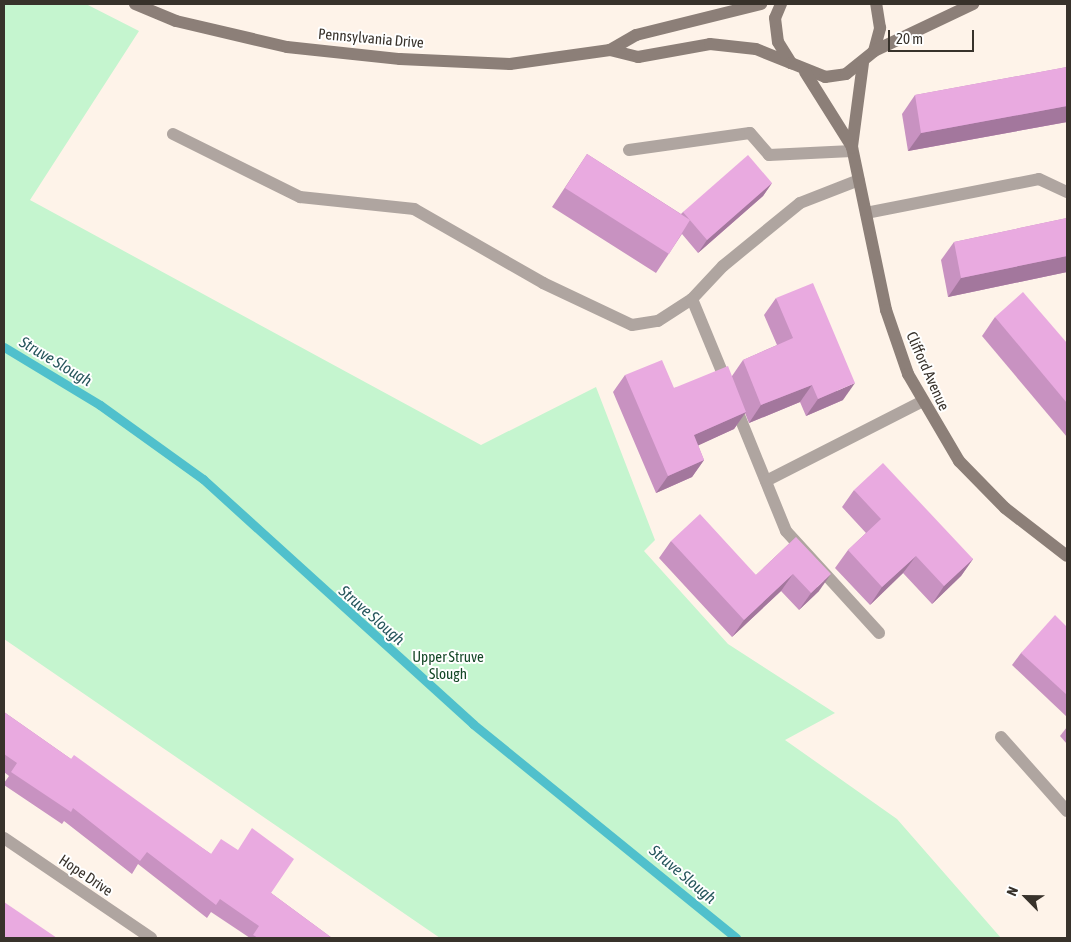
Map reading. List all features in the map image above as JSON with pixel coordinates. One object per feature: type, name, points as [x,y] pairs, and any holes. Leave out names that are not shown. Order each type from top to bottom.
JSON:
[{"type":"street","name":"Pennsylvania Drive","points":[[136,4],[176,21],[287,46],[400,59],[510,64],[610,50],[638,56],[710,44],[756,50],[791,63]]},
{"type":"street","name":"Pennsylvania Drive","points":[[610,50],[636,35],[761,4]]},
{"type":"street","points":[[781,4],[775,18],[778,42],[791,63],[805,72],[825,77],[846,74],[864,63],[874,50],[880,28],[876,4]]},
{"type":"street","points":[[874,50],[973,4]]},
{"type":"street","name":"Clifford Avenue","points":[[852,149],[864,63]]},
{"type":"street","name":"Clifford Avenue","points":[[805,72],[852,149],[891,327],[921,402],[959,461],[982,486],[1067,556]]},
{"type":"street","points":[[629,150],[750,133],[769,155],[852,149]]},
{"type":"street","points":[[173,134],[300,197],[414,208],[615,320],[632,325],[658,321],[692,298],[722,266],[800,203],[859,180]]},
{"type":"street","points":[[866,213],[1039,179],[1067,192]]},
{"type":"street","points":[[692,298],[786,531],[878,633]]},
{"type":"street","points":[[766,481],[921,402]]},
{"type":"street","points":[[1001,737],[1067,811]]},
{"type":"street","name":"Hope Drive","points":[[4,838],[148,937]]},
{"type":"green space","name":"Upper Struve Slough","points":[[4,4],[86,4],[139,31],[30,200],[481,445],[596,387],[655,540],[644,551],[728,644],[835,713],[785,740],[897,819],[1001,938],[440,938],[4,639]]},
{"type":"building","points":[[1067,67],[1067,106],[921,133],[915,95]]},
{"type":"building","points":[[587,154],[690,220],[669,254],[565,188]]},
{"type":"building","points":[[748,155],[772,183],[707,240],[683,212]]},
{"type":"building","points":[[1067,218],[1067,256],[961,278],[954,242]]},
{"type":"building","points":[[813,283],[855,383],[818,399],[812,385],[761,405],[743,360],[793,338],[776,298]]},
{"type":"building","points":[[1023,292],[1067,343],[1067,403],[995,317]]},
{"type":"building","points":[[662,360],[674,388],[728,366],[746,412],[694,435],[704,460],[668,476],[625,375]]},
{"type":"building","points":[[883,463],[973,559],[944,586],[916,556],[882,587],[848,550],[881,519],[854,490]]},
{"type":"building","points":[[700,514],[756,575],[796,537],[831,574],[811,593],[793,574],[744,620],[671,541]]},
{"type":"building","points":[[1055,615],[1067,627],[1067,695],[1021,653]]},
{"type":"building","points":[[4,712],[71,759],[74,755],[211,854],[221,839],[238,850],[252,828],[294,859],[271,893],[332,938],[258,938],[253,935],[259,926],[220,899],[216,905],[147,852],[140,861],[73,808],[71,812],[11,772],[17,763],[4,754]]},
{"type":"building","points":[[4,902],[57,938],[4,938]]},
{"type":"waterway","name":"Struve Slough","points":[[4,347],[100,405],[203,479],[473,724],[736,938]]}]
